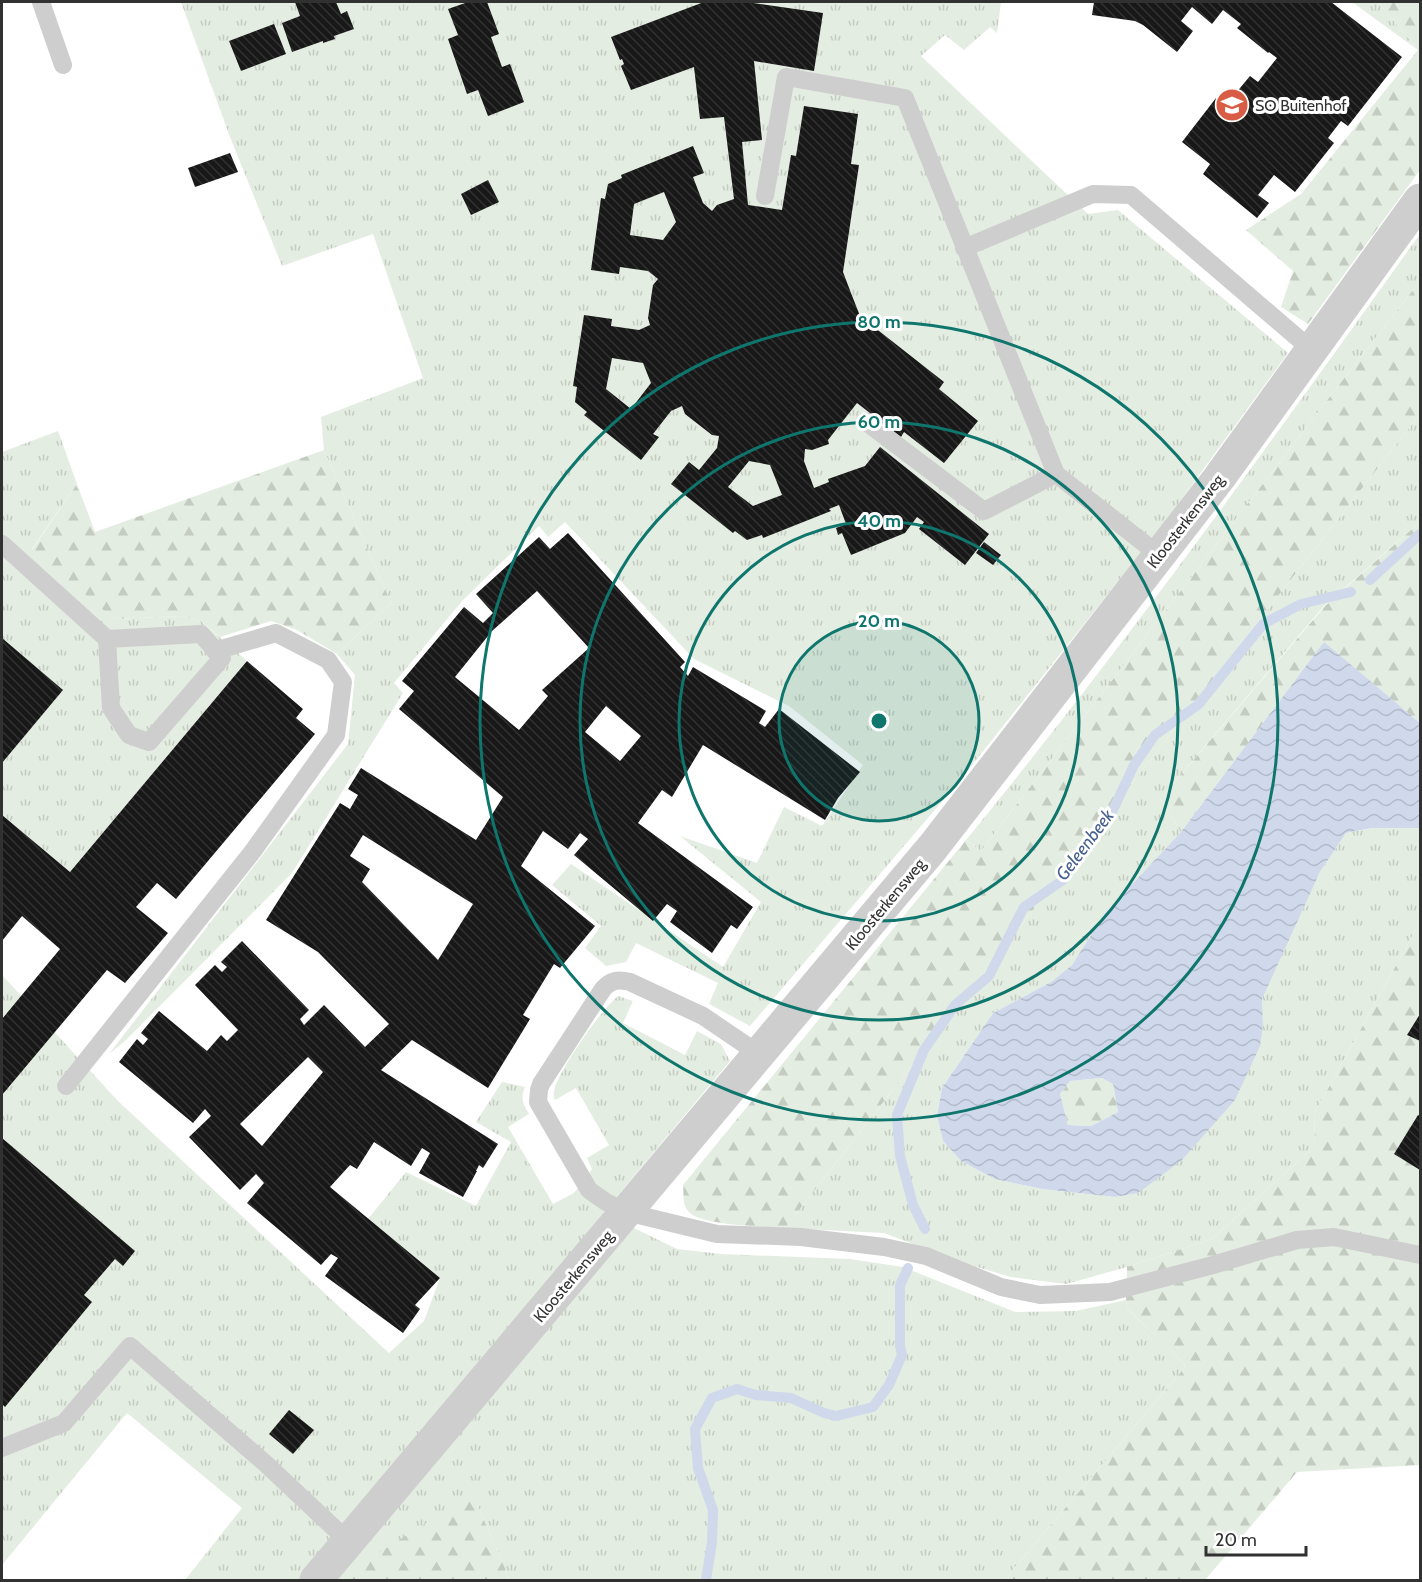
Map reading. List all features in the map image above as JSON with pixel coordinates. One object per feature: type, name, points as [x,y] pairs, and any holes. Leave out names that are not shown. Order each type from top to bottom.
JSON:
[{"type":"street","name":"Kloosterkensweg","points":[[316,1581],[933,847],[1159,555],[1312,351],[1420,200]]},
{"type":"lane","points":[[41,2],[63,65]]},
{"type":"lane","points":[[765,196],[786,77],[905,98],[1056,474],[1159,555]]},
{"type":"lane","points":[[964,248],[1093,194],[1131,195],[1312,351]]},
{"type":"lane","points":[[865,421],[984,511],[1056,474]]},
{"type":"lane","points":[[2,544],[107,639],[111,708],[129,735],[149,742],[222,658],[201,634],[107,639]]},
{"type":"lane","points":[[66,1086],[253,851],[336,735],[343,682],[328,660],[276,633],[215,651]]},
{"type":"lane","points":[[759,1054],[704,1017],[630,982],[613,981],[603,989],[541,1084],[538,1102],[589,1190],[626,1212],[717,1234],[801,1237],[884,1247],[926,1256],[1001,1287],[1040,1295],[1110,1292],[1297,1240],[1334,1237],[1420,1255]]},
{"type":"lane","points":[[2,1448],[64,1423],[130,1346],[266,1464],[348,1541]]},
{"type":"green space","points":[[181,2],[1001,2],[997,33],[990,27],[964,50],[945,35],[921,56],[1088,214],[1118,210],[1288,353],[1162,526],[957,784],[750,1026],[709,1004],[718,983],[636,943],[626,962],[606,966],[585,948],[601,926],[552,885],[571,864],[723,967],[761,902],[680,836],[757,863],[784,807],[822,826],[863,765],[789,706],[694,659],[565,522],[548,537],[539,526],[463,600],[394,683],[403,693],[292,873],[125,1041],[109,1054],[348,744],[355,675],[337,654],[391,603],[324,450],[321,417],[423,378],[373,234],[282,266],[230,137]]},
{"type":"green space","points":[[1352,2],[1378,2],[1418,50]]},
{"type":"green space","points":[[1378,2],[1420,2],[1420,170],[1308,324],[1281,307],[1293,271],[1246,230],[1301,194],[1418,50]]},
{"type":"green space","points":[[1420,234],[1420,281],[981,851],[966,840],[1141,617]]},
{"type":"green space","points":[[1420,281],[1420,414],[785,1228],[719,1223],[689,1212],[684,1203],[683,1185],[966,840],[981,851]]},
{"type":"green space","points":[[1420,414],[1420,522],[1324,606],[1160,799],[1181,832],[1105,913],[1072,965],[1051,982],[993,1013],[942,1088],[937,1116],[943,1141],[961,1161],[995,1179],[1042,1189],[1115,1197],[1138,1193],[1263,1025],[1261,999],[1320,872],[1346,833],[1372,828],[1420,828],[1420,922],[1314,1114],[1315,1141],[1306,1154],[1212,1239],[1066,1284],[1011,1277],[960,1262],[884,1233],[785,1228]]},
{"type":"green space","points":[[58,431],[77,484],[32,549],[114,619],[182,616],[201,621],[247,661],[70,872],[2,815],[2,763],[63,690],[2,638],[2,452]]},
{"type":"green space","points":[[324,450],[391,603],[337,654],[297,630],[271,621],[220,637],[201,621],[182,616],[114,619],[32,550],[77,484],[95,532]]},
{"type":"green space","points":[[1420,522],[1420,723],[1324,643],[1181,832],[1160,799],[1325,606]]},
{"type":"green space","points":[[1420,922],[1420,1014],[1407,1035],[1420,1041],[1420,1116],[1418,1115],[1394,1154],[1420,1170],[1420,1465],[1297,1472],[1205,1580],[1004,1580],[1186,1366],[1128,1309],[1127,1267],[1212,1239],[1306,1154],[1315,1141],[1314,1114]]},
{"type":"green space","points":[[2,975],[118,1101],[389,1353],[424,1321],[440,1278],[368,1219],[406,1172],[476,1206],[511,1142],[476,1122],[502,1082],[525,1087],[523,1101],[529,1114],[508,1127],[553,1204],[574,1193],[592,1169],[587,1158],[609,1145],[576,1088],[555,1100],[554,1092],[557,1081],[582,1040],[618,996],[633,1001],[623,1023],[685,1055],[697,1031],[721,1044],[730,1061],[603,1213],[677,1249],[721,1254],[850,1259],[903,1267],[1015,1312],[1076,1311],[1126,1300],[1128,1309],[1186,1366],[1004,1580],[510,1580],[477,1504],[342,1580],[185,1580],[242,1508],[127,1413],[2,1565]]},
{"type":"green space","points":[[1103,1078],[1113,1084],[1118,1112],[1091,1126],[1068,1125],[1060,1094],[1070,1081]]},
{"type":"green space","points":[[468,1497],[477,1504],[510,1580],[342,1580],[351,1570]]},
{"type":"water","points":[[1324,642],[1420,723],[1420,828],[1372,828],[1346,833],[1320,872],[1262,999],[1263,1025],[1260,1046],[1235,1100],[1182,1160],[1138,1193],[1115,1197],[1042,1189],[995,1179],[961,1161],[943,1141],[937,1116],[942,1088],[993,1013],[1051,982],[1072,965],[1105,913],[1181,832]],"holes":[[[1102,1078],[1113,1084],[1118,1112],[1091,1126],[1068,1125],[1060,1094],[1070,1081]]]},
{"type":"building","points":[[295,2],[336,2],[341,14],[347,11],[354,29],[334,36],[335,39],[292,52],[282,23],[300,16]]},
{"type":"building","points":[[468,2],[487,2],[499,34],[491,37],[502,67],[510,64],[524,102],[488,116],[478,90],[467,94],[448,39],[458,35],[448,9]]},
{"type":"building","points":[[704,2],[746,2],[823,13],[814,71],[754,61],[762,140],[742,142],[748,205],[782,210],[791,155],[796,156],[804,106],[858,114],[851,164],[859,165],[843,272],[851,293],[860,316],[944,382],[939,389],[978,421],[944,463],[904,432],[901,437],[857,403],[828,440],[829,444],[812,450],[805,449],[804,461],[814,488],[829,482],[828,479],[865,466],[880,447],[989,534],[965,565],[919,529],[924,522],[917,517],[905,533],[851,555],[842,533],[838,535],[836,528],[846,524],[839,505],[829,509],[831,511],[763,538],[762,535],[747,540],[735,531],[733,533],[671,484],[689,462],[699,470],[717,448],[719,436],[712,435],[685,414],[682,406],[671,411],[653,434],[659,437],[641,460],[584,415],[587,412],[575,402],[577,387],[573,386],[584,315],[612,319],[611,326],[639,330],[650,325],[648,318],[653,285],[658,279],[648,271],[620,267],[619,274],[591,270],[601,198],[605,199],[608,184],[622,178],[621,175],[693,146],[704,173],[693,177],[703,203],[712,211],[717,205],[734,199],[724,117],[700,119],[694,67],[631,90],[621,66],[624,64],[622,59],[620,60],[611,37]],"holes":[[[664,192],[676,222],[663,240],[630,235],[634,204]],[[612,358],[643,363],[651,383],[631,409],[606,389]],[[749,461],[770,465],[782,495],[753,506],[728,487]]]},
{"type":"building","points":[[1094,2],[1331,2],[1402,57],[1348,126],[1341,121],[1328,138],[1334,143],[1295,192],[1274,175],[1258,195],[1269,203],[1257,218],[1203,174],[1210,164],[1182,142],[1216,98],[1225,106],[1250,76],[1258,82],[1277,58],[1237,28],[1241,24],[1223,10],[1212,24],[1192,7],[1181,21],[1193,31],[1177,52],[1135,21],[1092,15]]},
{"type":"building","points":[[274,24],[286,54],[241,71],[229,41]]},
{"type":"building","points":[[230,153],[238,172],[195,187],[188,168]]},
{"type":"building","points":[[488,180],[499,202],[471,215],[461,194]]},
{"type":"building","points":[[568,533],[685,662],[680,667],[688,676],[693,667],[766,711],[759,723],[765,727],[779,709],[860,772],[838,798],[825,820],[703,745],[672,797],[662,790],[638,823],[753,907],[737,929],[731,925],[712,953],[670,922],[677,911],[667,904],[653,921],[574,855],[588,839],[580,833],[568,849],[543,831],[521,866],[595,926],[560,968],[554,964],[523,1015],[530,1019],[488,1088],[412,1040],[381,1070],[498,1144],[483,1168],[479,1165],[463,1197],[419,1173],[430,1153],[422,1148],[411,1166],[374,1142],[357,1169],[350,1165],[330,1187],[440,1278],[415,1305],[420,1309],[403,1333],[325,1276],[338,1258],[331,1254],[321,1265],[247,1203],[264,1183],[256,1174],[240,1190],[189,1137],[211,1116],[205,1109],[193,1123],[119,1062],[137,1039],[143,1045],[148,1039],[141,1033],[159,1011],[207,1051],[221,1035],[227,1041],[238,1030],[195,985],[215,965],[222,972],[227,967],[221,962],[242,941],[309,1010],[300,1019],[304,1025],[324,1005],[365,1047],[389,1024],[318,952],[266,920],[340,803],[350,809],[358,795],[348,789],[361,768],[476,840],[503,797],[399,709],[414,691],[402,681],[464,607],[483,623],[493,613],[476,594],[539,537],[550,549]],"holes":[[[537,591],[589,648],[542,690],[548,696],[519,730],[455,677],[492,631]],[[606,706],[641,736],[620,761],[585,732]],[[363,835],[473,904],[438,960],[362,882],[370,869],[350,856]],[[308,1057],[323,1072],[262,1146],[240,1124]]]},
{"type":"building","points":[[984,542],[1001,555],[993,565],[976,553]]},
{"type":"building","points":[[2,638],[63,690],[2,763]]},
{"type":"building","points":[[247,661],[303,709],[296,718],[315,734],[176,899],[157,883],[136,907],[168,933],[125,983],[107,970],[2,1095],[2,1019],[60,949],[22,916],[2,941],[2,815],[70,872]]},
{"type":"building","points":[[1420,1014],[1420,1041],[1407,1035]]},
{"type":"building","points":[[1418,1115],[1420,1116],[1420,1170],[1394,1154]]},
{"type":"building","points":[[2,1138],[135,1251],[123,1266],[115,1259],[84,1295],[92,1302],[5,1407],[2,1404]]},
{"type":"building","points":[[289,1410],[314,1430],[293,1454],[269,1434]]},
{"type":"waterway","name":"Geleenbeek","points":[[1370,580],[1420,534]]},
{"type":"waterway","name":"Geleenbeek","points":[[925,1229],[913,1205],[900,1156],[897,1115],[924,1050],[955,1005],[989,976],[1024,907],[1063,880],[1113,810],[1134,765],[1155,735],[1198,705],[1263,624],[1301,604],[1351,592]]},
{"type":"waterway","name":"Geleenbeek","points":[[706,1580],[712,1542],[713,1510],[698,1468],[695,1429],[712,1398],[737,1389],[756,1395],[791,1398],[836,1416],[873,1407],[889,1385],[902,1355],[900,1285],[908,1268]]},
{"type":"place","name":"SO Buitenhof","points":[[1232,105]]}]
